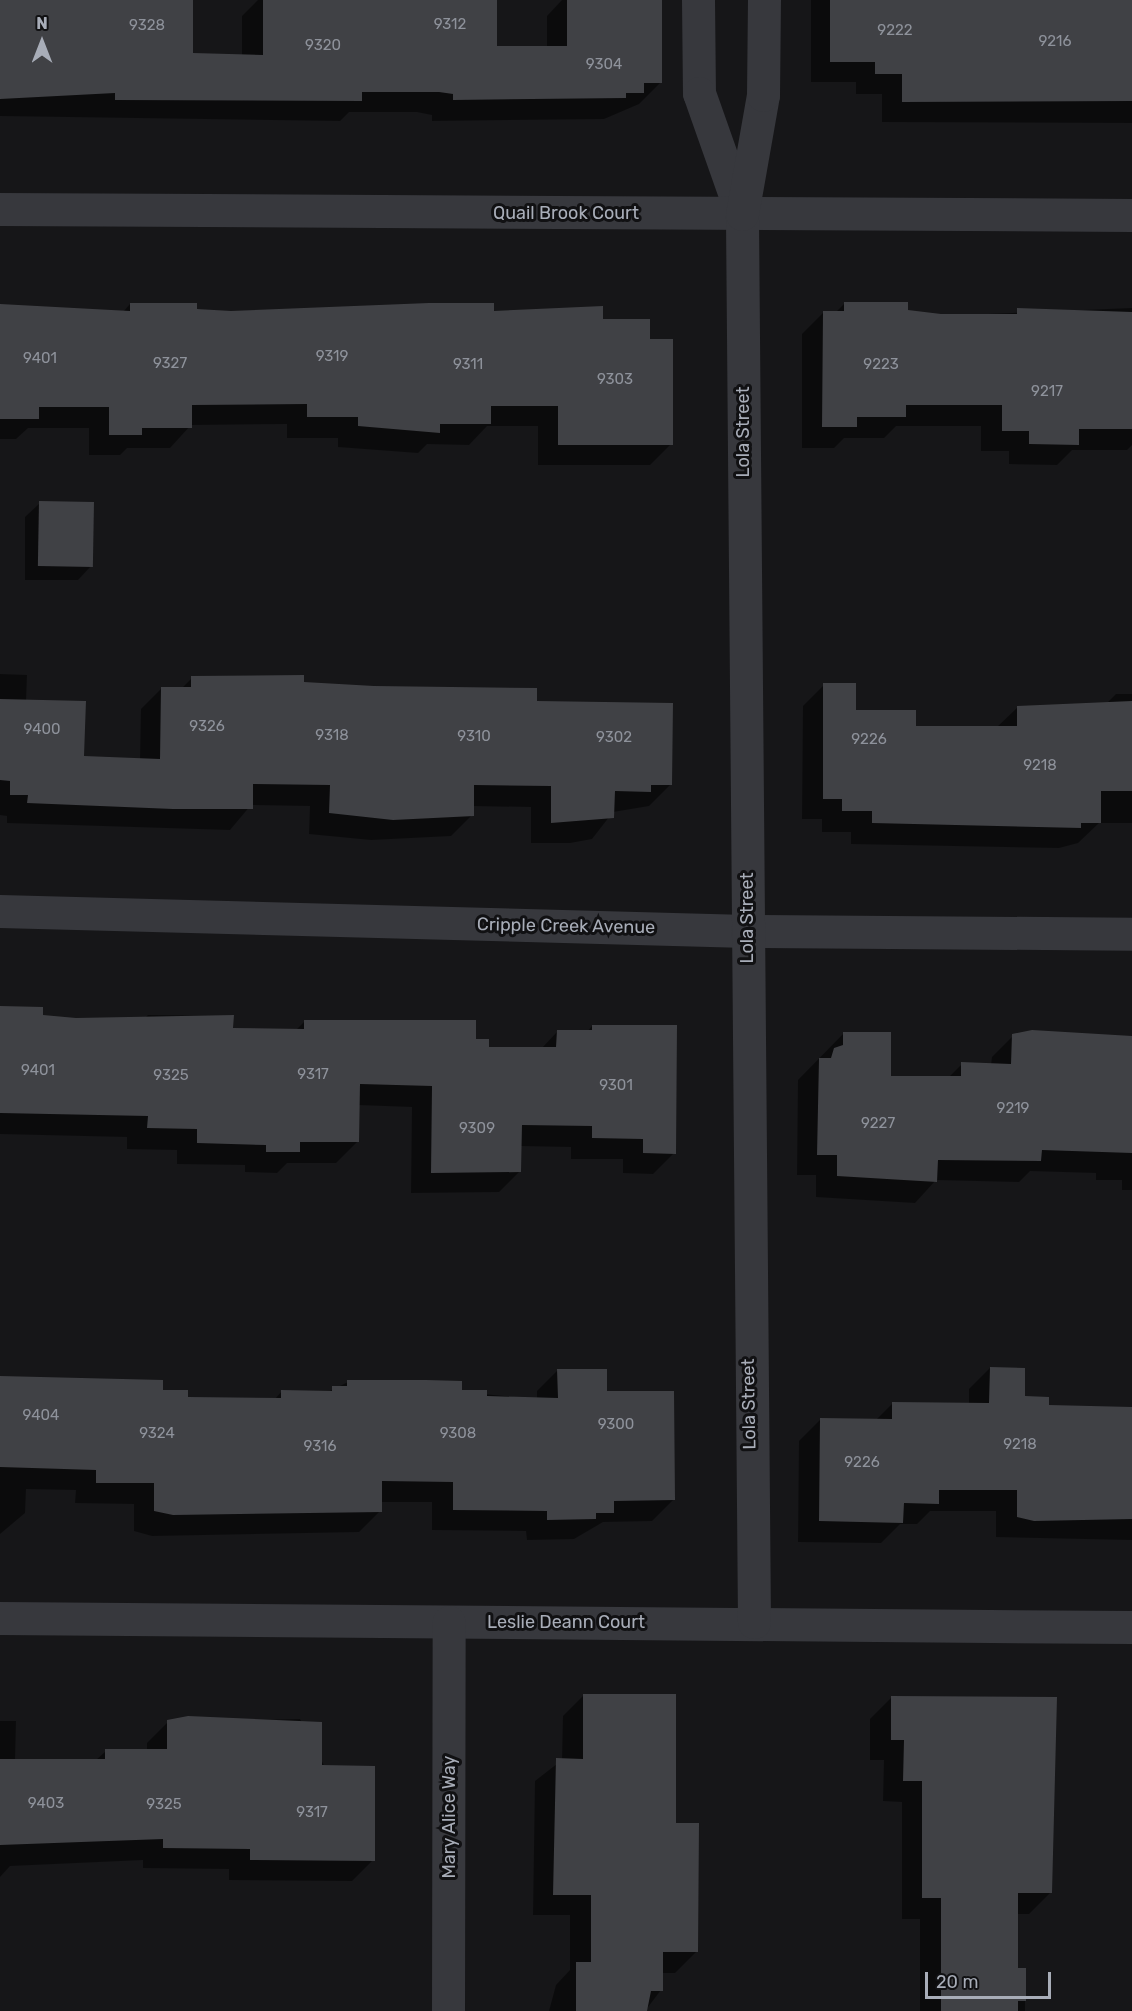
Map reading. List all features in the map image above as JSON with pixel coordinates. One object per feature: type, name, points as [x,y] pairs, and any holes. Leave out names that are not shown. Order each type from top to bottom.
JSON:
[{"type":"street","name":"Lola Street","points":[[698,0],[699,93],[742,214]]},
{"type":"street","name":"Lola Street","points":[[754,1622],[742,214],[764,95],[764,0]]},
{"type":"street","name":"Quail Brook Court","points":[[0,209],[1132,215]]},
{"type":"street","name":"Cripple Creek Avenue","points":[[0,911],[747,931],[1132,934]]},
{"type":"street","name":"Leslie Deann Court","points":[[0,1618],[754,1622],[1132,1627]]},
{"type":"street","name":"Mary Alice Way","points":[[448,2011],[449,1622]]},
{"type":"building","points":[[0,0],[193,0],[193,53],[263,55],[263,0],[497,0],[497,46],[567,46],[567,0],[662,0],[662,83],[644,83],[644,93],[626,93],[626,98],[453,100],[453,94],[439,92],[362,92],[362,101],[115,100],[115,93],[0,99]]},
{"type":"building","points":[[830,0],[1132,0],[1132,101],[902,102],[902,74],[875,74],[875,62],[830,62]]},
{"type":"building","points":[[844,302],[908,302],[908,310],[941,314],[1017,314],[1017,308],[1132,312],[1132,429],[1079,429],[1079,445],[1029,444],[1029,431],[1002,431],[1002,405],[906,405],[906,417],[857,417],[857,427],[822,427],[823,311],[844,311]]},
{"type":"building","points":[[130,303],[197,303],[197,309],[231,311],[429,303],[494,303],[494,311],[603,306],[603,319],[650,319],[650,339],[673,339],[673,445],[558,445],[558,406],[491,406],[491,424],[440,424],[440,433],[358,426],[358,417],[307,417],[307,404],[192,405],[192,428],[142,428],[142,435],[109,435],[109,407],[39,407],[39,419],[0,419],[0,304],[130,311]]},
{"type":"building","points":[[39,501],[94,502],[93,567],[38,566]]},
{"type":"building","points":[[304,675],[304,682],[374,686],[537,688],[537,701],[673,703],[672,785],[651,785],[651,792],[615,791],[614,818],[551,823],[551,786],[474,785],[474,816],[393,820],[329,813],[330,785],[253,784],[253,809],[173,809],[27,803],[28,795],[10,795],[10,781],[0,780],[0,699],[86,701],[84,756],[160,759],[161,687],[191,687],[191,676]]},
{"type":"building","points":[[823,683],[856,683],[856,710],[916,710],[916,726],[1017,726],[1017,706],[1132,701],[1132,791],[1101,791],[1101,823],[1081,823],[1081,828],[872,823],[872,811],[842,811],[842,799],[823,799]]},
{"type":"building","points":[[0,1006],[43,1007],[43,1015],[76,1018],[234,1015],[233,1028],[304,1029],[304,1020],[476,1020],[476,1039],[489,1039],[489,1047],[556,1047],[557,1030],[592,1030],[592,1025],[677,1025],[676,1154],[643,1153],[643,1139],[592,1138],[592,1126],[522,1125],[521,1172],[431,1173],[432,1086],[360,1084],[359,1142],[300,1142],[300,1152],[266,1152],[266,1145],[197,1143],[197,1129],[147,1128],[148,1116],[0,1113]]},
{"type":"building","points":[[1032,1030],[1132,1036],[1132,1153],[1042,1150],[1041,1161],[938,1160],[937,1182],[837,1176],[837,1155],[817,1155],[819,1058],[831,1058],[834,1048],[843,1045],[843,1032],[891,1032],[891,1076],[961,1076],[961,1062],[1011,1064],[1012,1034]]},
{"type":"building","points":[[990,1367],[1025,1368],[1025,1396],[1049,1397],[1049,1405],[1132,1407],[1132,1519],[1034,1521],[1017,1517],[1017,1490],[939,1490],[939,1504],[904,1503],[903,1523],[819,1521],[820,1418],[892,1419],[892,1402],[989,1403]]},
{"type":"building","points":[[557,1369],[607,1369],[607,1391],[674,1391],[675,1500],[614,1501],[614,1513],[596,1513],[596,1519],[547,1520],[547,1511],[453,1510],[453,1482],[382,1481],[382,1512],[173,1515],[154,1511],[154,1483],[96,1483],[96,1470],[0,1467],[0,1376],[163,1380],[163,1390],[188,1390],[188,1397],[281,1398],[281,1390],[332,1391],[332,1386],[347,1386],[347,1380],[426,1380],[462,1381],[462,1390],[487,1390],[487,1396],[558,1398]]},
{"type":"building","points":[[583,1694],[676,1694],[676,1823],[699,1823],[698,1952],[663,1952],[663,1991],[651,1991],[647,2011],[576,2011],[576,1962],[591,1962],[591,1895],[553,1895],[556,1758],[583,1759]]},
{"type":"building","points":[[891,1696],[1057,1697],[1052,1893],[1018,1893],[1018,1968],[1026,1968],[1026,2001],[1018,2001],[1018,2011],[941,2011],[941,1898],[922,1898],[922,1781],[903,1781],[904,1740],[891,1740]]},
{"type":"building","points":[[188,1716],[322,1722],[322,1765],[375,1766],[375,1861],[250,1860],[250,1849],[163,1848],[163,1839],[0,1845],[0,1759],[105,1759],[105,1749],[167,1749],[167,1720]]}]
